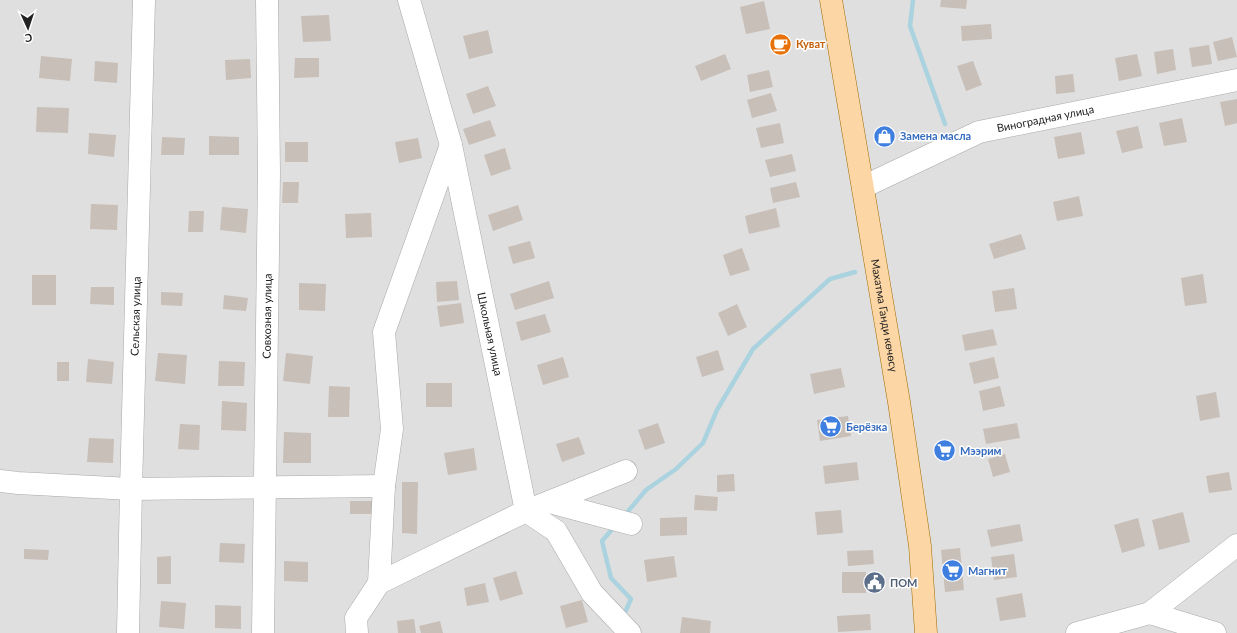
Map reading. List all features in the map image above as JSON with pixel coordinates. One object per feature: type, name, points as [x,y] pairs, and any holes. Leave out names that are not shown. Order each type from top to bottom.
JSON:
[{"type":"main road","name":"Махатма Ганди көчөсү","points":[[831,0],[899,402],[920,546],[926,633]]},
{"type":"street","name":"Сельская улица","points":[[128,633],[144,0]]},
{"type":"street","name":"Совхозная улица","points":[[263,633],[269,181],[267,0]]},
{"type":"street","name":"Школьная улица","points":[[409,0],[451,146],[526,511]]},
{"type":"street","name":"Виноградная улица","points":[[863,187],[978,132],[1237,80]]},
{"type":"street","points":[[357,633],[356,618],[379,583],[384,486],[392,428],[384,332],[451,146]]},
{"type":"street","points":[[379,583],[526,511],[626,471]]},
{"type":"street","points":[[0,481],[131,489],[384,486]]},
{"type":"street","points":[[549,502],[632,524]]},
{"type":"street","points":[[526,511],[556,531],[592,593],[630,633]]},
{"type":"street","points":[[1077,633],[1150,613],[1237,545]]},
{"type":"street","points":[[1150,613],[1215,633]]},
{"type":"shaded area","points":[[0,0],[1237,0],[1237,633],[0,633]]},
{"type":"building","points":[[941,0],[967,0],[966,9],[940,7]]},
{"type":"building","points":[[764,1],[770,29],[746,34],[740,7]]},
{"type":"building","points":[[329,15],[331,41],[303,42],[301,16]]},
{"type":"building","points":[[991,24],[992,39],[962,41],[961,26]]},
{"type":"building","points":[[488,30],[493,53],[469,59],[463,36]]},
{"type":"building","points":[[1232,37],[1237,57],[1218,61],[1213,42]]},
{"type":"building","points":[[1209,45],[1212,64],[1192,67],[1189,48]]},
{"type":"building","points":[[1173,49],[1176,70],[1157,74],[1154,52]]},
{"type":"building","points":[[725,54],[731,69],[701,81],[695,66]]},
{"type":"building","points":[[1137,54],[1142,76],[1119,81],[1115,58]]},
{"type":"building","points":[[41,56],[72,59],[70,81],[39,78]]},
{"type":"building","points":[[295,58],[319,58],[319,77],[294,78]]},
{"type":"building","points":[[250,59],[251,78],[226,80],[225,60]]},
{"type":"building","points":[[95,61],[118,63],[117,83],[94,81]]},
{"type":"building","points":[[973,61],[982,85],[966,91],[957,66]]},
{"type":"building","points":[[769,70],[773,87],[750,92],[747,75]]},
{"type":"building","points":[[1073,74],[1075,92],[1056,94],[1055,76]]},
{"type":"building","points":[[488,86],[496,106],[473,114],[466,94]]},
{"type":"building","points":[[771,93],[777,111],[752,118],[747,100]]},
{"type":"building","points":[[1237,99],[1237,123],[1225,126],[1220,102]]},
{"type":"building","points":[[37,107],[69,108],[68,133],[36,132]]},
{"type":"building","points":[[1182,118],[1187,142],[1164,146],[1159,123]]},
{"type":"building","points":[[490,120],[496,136],[469,145],[463,129]]},
{"type":"building","points":[[780,123],[784,143],[761,148],[756,128]]},
{"type":"building","points":[[1138,126],[1143,148],[1122,153],[1116,131]]},
{"type":"building","points":[[1081,132],[1085,154],[1058,159],[1054,137]]},
{"type":"building","points":[[89,133],[116,135],[114,157],[88,154]]},
{"type":"building","points":[[209,136],[239,137],[239,155],[209,155]]},
{"type":"building","points":[[162,137],[185,138],[184,155],[161,155]]},
{"type":"building","points":[[418,138],[422,158],[399,163],[395,142]]},
{"type":"building","points":[[285,142],[308,142],[308,162],[285,162]]},
{"type":"building","points":[[505,148],[511,169],[491,176],[484,155]]},
{"type":"building","points":[[792,154],[796,171],[770,177],[765,160]]},
{"type":"building","points":[[283,182],[299,182],[298,203],[282,203]]},
{"type":"building","points":[[796,182],[800,197],[773,203],[770,188]]},
{"type":"building","points":[[1079,196],[1083,216],[1057,221],[1053,202]]},
{"type":"building","points":[[91,204],[118,205],[117,230],[90,229]]},
{"type":"building","points":[[518,205],[523,220],[493,231],[488,215]]},
{"type":"building","points":[[222,207],[248,209],[246,233],[220,230]]},
{"type":"building","points":[[776,208],[780,227],[749,234],[745,216]]},
{"type":"building","points":[[189,211],[204,211],[203,232],[188,232]]},
{"type":"building","points":[[371,213],[372,237],[346,238],[345,214]]},
{"type":"building","points":[[1021,234],[1026,249],[994,259],[989,244]]},
{"type":"building","points":[[530,241],[535,258],[513,264],[508,247]]},
{"type":"building","points":[[742,248],[750,270],[730,276],[723,255]]},
{"type":"building","points":[[1203,274],[1207,303],[1185,306],[1181,278]]},
{"type":"building","points":[[32,275],[56,275],[56,305],[32,305]]},
{"type":"building","points":[[457,281],[459,300],[437,302],[436,282]]},
{"type":"building","points":[[549,281],[554,298],[515,310],[510,294]]},
{"type":"building","points":[[299,283],[326,284],[325,311],[299,310]]},
{"type":"building","points":[[91,287],[114,287],[114,305],[90,304]]},
{"type":"building","points":[[1014,288],[1017,309],[995,312],[992,291]]},
{"type":"building","points":[[161,292],[183,293],[182,306],[161,305]]},
{"type":"building","points":[[224,295],[248,298],[246,311],[223,309]]},
{"type":"building","points":[[461,303],[464,323],[440,327],[437,306]]},
{"type":"building","points":[[737,304],[747,327],[728,336],[718,313]]},
{"type":"building","points":[[545,314],[551,332],[521,341],[516,322]]},
{"type":"building","points":[[993,329],[997,345],[965,351],[962,335]]},
{"type":"building","points":[[718,350],[724,370],[702,377],[696,357]]},
{"type":"building","points":[[158,353],[187,355],[185,384],[155,381]]},
{"type":"building","points":[[286,353],[313,356],[310,384],[283,381]]},
{"type":"building","points":[[563,357],[569,377],[543,385],[537,365]]},
{"type":"building","points":[[994,357],[999,378],[974,384],[969,363]]},
{"type":"building","points":[[88,359],[114,362],[112,384],[86,382]]},
{"type":"building","points":[[219,361],[245,362],[244,386],[218,386]]},
{"type":"building","points":[[57,362],[69,362],[69,381],[57,381]]},
{"type":"building","points":[[841,368],[845,387],[814,394],[810,374]]},
{"type":"building","points":[[426,383],[452,383],[452,407],[426,407]]},
{"type":"building","points":[[329,386],[350,387],[349,417],[328,417]]},
{"type":"building","points":[[1000,386],[1005,406],[983,411],[979,391]]},
{"type":"building","points":[[1216,392],[1220,417],[1200,421],[1196,396]]},
{"type":"building","points":[[222,401],[247,403],[246,431],[221,430]]},
{"type":"building","points":[[848,416],[851,436],[820,441],[817,420]]},
{"type":"building","points":[[658,423],[665,443],[645,450],[638,430]]},
{"type":"building","points":[[1017,423],[1020,438],[986,444],[983,429]]},
{"type":"building","points":[[180,424],[200,425],[199,450],[178,449]]},
{"type":"building","points":[[284,432],[311,433],[311,463],[283,463]]},
{"type":"building","points":[[579,437],[585,454],[562,462],[556,444]]},
{"type":"building","points":[[89,438],[114,439],[113,463],[87,462]]},
{"type":"building","points":[[474,448],[477,470],[448,475],[444,453]]},
{"type":"building","points":[[1005,454],[1010,472],[993,477],[988,459]]},
{"type":"building","points":[[857,462],[859,480],[825,484],[823,466]]},
{"type":"building","points":[[1229,472],[1232,490],[1209,493],[1206,476]]},
{"type":"building","points":[[734,474],[735,491],[717,492],[717,475]]},
{"type":"building","points":[[402,482],[418,482],[417,534],[402,533]]},
{"type":"building","points":[[695,495],[718,497],[717,511],[694,510]]},
{"type":"building","points":[[350,501],[372,501],[372,514],[350,514]]},
{"type":"building","points":[[841,510],[843,533],[817,535],[815,512]]},
{"type":"building","points":[[1183,512],[1190,542],[1159,550],[1152,520]]},
{"type":"building","points":[[687,517],[687,535],[660,536],[660,518]]},
{"type":"building","points":[[1138,518],[1145,546],[1122,553],[1114,525]]},
{"type":"building","points":[[1020,524],[1023,541],[991,547],[987,530]]},
{"type":"building","points":[[220,543],[245,544],[244,563],[219,562]]},
{"type":"building","points":[[960,548],[964,590],[945,592],[941,550]]},
{"type":"building","points":[[24,549],[49,550],[48,560],[24,559]]},
{"type":"building","points":[[873,550],[874,564],[848,566],[847,551]]},
{"type":"building","points":[[1014,554],[1017,577],[994,580],[991,557]]},
{"type":"building","points":[[171,556],[171,584],[157,584],[157,557]]},
{"type":"building","points":[[674,556],[677,577],[647,582],[644,560]]},
{"type":"building","points":[[284,561],[308,562],[308,582],[284,581]]},
{"type":"building","points":[[516,571],[523,594],[500,601],[493,578]]},
{"type":"building","points":[[842,572],[866,572],[866,593],[842,593]]},
{"type":"building","points":[[485,583],[489,602],[467,606],[464,588]]},
{"type":"building","points":[[1022,593],[1026,617],[1000,621],[996,598]]},
{"type":"building","points":[[582,600],[588,622],[566,628],[560,606]]},
{"type":"building","points":[[161,601],[186,603],[184,629],[159,627]]},
{"type":"building","points":[[215,605],[241,606],[241,629],[215,628]]},
{"type":"building","points":[[870,614],[871,630],[838,632],[837,616]]},
{"type":"building","points":[[682,617],[711,621],[710,633],[680,633]]},
{"type":"building","points":[[414,619],[416,633],[398,633],[397,621]]},
{"type":"building","points":[[440,621],[443,633],[421,633],[419,626]]},
{"type":"waterway","points":[[913,0],[910,26],[945,124]]},
{"type":"waterway","points":[[624,516],[646,490],[676,469],[703,443],[717,410],[753,349],[830,279],[855,272]]},
{"type":"waterway","points":[[615,526],[602,541],[611,578],[631,599],[623,617]]},
{"type":"place","name":"Куват","points":[[781,44]]},
{"type":"place","name":"Замена масла","points":[[885,136]]},
{"type":"place","name":"Берёзка","points":[[830,427]]},
{"type":"place","name":"Мээрим","points":[[944,451]]},
{"type":"place","name":"Магнит","points":[[952,571]]},
{"type":"place","name":"ПОМ","points":[[874,583]]}]
